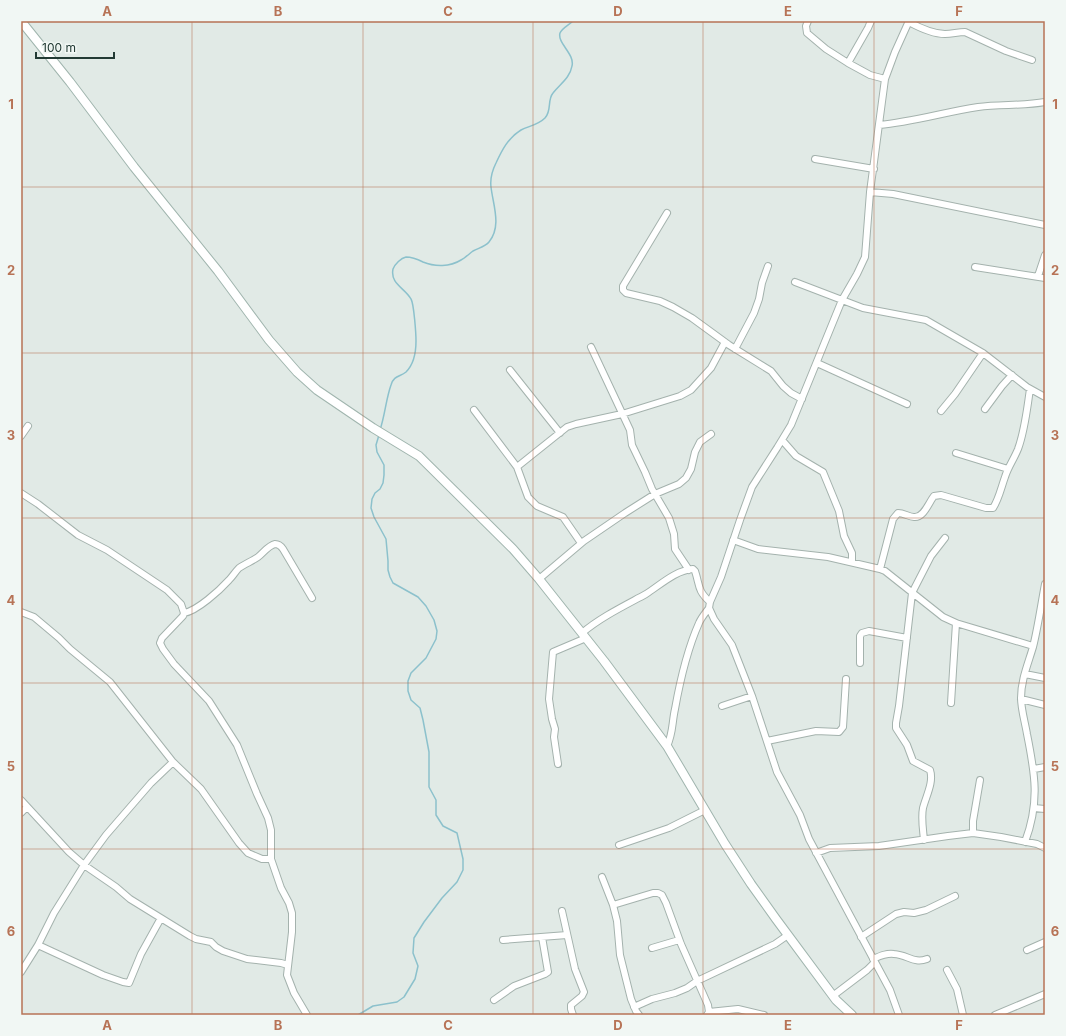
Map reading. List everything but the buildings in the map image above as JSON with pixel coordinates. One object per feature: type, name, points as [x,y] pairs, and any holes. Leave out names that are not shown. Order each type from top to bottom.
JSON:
[{"type":"main road","points":[[22,21],[134,167],[218,271],[269,340],[297,372],[317,390],[373,428],[419,456],[513,549],[539,579],[584,635],[667,746],[751,884],[834,995],[852,1015]]},
{"type":"street","points":[[808,21],[806,26],[807,33],[826,49],[870,75],[885,79]]},
{"type":"street","points":[[848,63],[871,21]]},
{"type":"street","points":[[667,746],[671,738],[678,690],[688,654],[699,622],[710,605],[721,577],[752,487],[790,425],[842,300],[865,257],[870,192],[885,79],[909,21],[927,30],[940,34],[965,32],[1006,51],[1032,60]]},
{"type":"street","points":[[879,125],[901,123],[991,105],[1022,105],[1045,102]]},
{"type":"street","points":[[816,159],[874,169]]},
{"type":"street","points":[[870,192],[908,197],[1045,225]]},
{"type":"street","points":[[667,213],[623,286],[623,290],[626,293],[660,301],[692,318],[735,349],[771,371],[783,386],[791,393],[802,399]]},
{"type":"street","points":[[1038,276],[1045,254]]},
{"type":"street","points":[[735,349],[754,313],[768,266]]},
{"type":"street","points":[[975,267],[1045,278]]},
{"type":"street","points":[[795,282],[863,308],[926,320],[983,353],[1030,388],[1045,397]]},
{"type":"street","points":[[517,467],[567,427],[622,414],[680,396],[691,390],[711,368],[725,342]]},
{"type":"street","points":[[591,347],[630,430],[632,445],[655,494],[669,518],[674,534],[675,548],[689,570]]},
{"type":"street","points":[[940,412],[955,394],[983,353]]},
{"type":"street","points":[[817,363],[908,404]]},
{"type":"street","points":[[510,370],[560,433]]},
{"type":"street","points":[[985,409],[1012,375]]},
{"type":"street","points":[[880,569],[893,519],[898,513],[904,513],[917,517],[922,514],[934,496],[941,495],[986,508],[993,508],[998,501],[998,494],[1018,448],[1030,388]]},
{"type":"street","points":[[474,410],[517,467],[528,497],[532,502],[537,506],[563,517],[581,543]]},
{"type":"street","points":[[21,436],[28,426]]},
{"type":"street","points":[[539,579],[581,543],[625,513],[655,494],[679,484],[686,478],[691,469],[695,452],[700,442],[711,434]]},
{"type":"street","points":[[782,440],[796,456],[824,472],[839,511],[844,536],[852,556],[852,562]]},
{"type":"street","points":[[956,452],[1008,469]]},
{"type":"street","points":[[21,493],[38,504],[78,535],[107,550],[167,590],[182,604],[184,613],[183,616],[162,638],[160,643],[162,649],[174,664],[209,701],[237,745],[268,818],[271,830],[271,859],[280,888],[289,903],[292,913],[292,932],[287,975],[294,993],[307,1015]]},
{"type":"street","points":[[924,840],[922,824],[923,808],[931,781],[931,773],[930,770],[913,761],[907,745],[896,728],[896,723],[912,594],[931,556],[945,538]]},
{"type":"street","points":[[733,540],[758,549],[828,557],[886,571],[912,594],[943,617],[956,623],[1033,646]]},
{"type":"street","points":[[184,613],[192,611],[215,593],[240,568],[276,544],[283,549],[312,598]]},
{"type":"street","points":[[558,764],[554,737],[555,729],[549,699],[553,652],[584,635],[592,624],[647,593],[673,576],[689,570],[695,571],[699,589],[710,605],[714,619],[732,645],[752,696],[777,772],[800,815],[816,853],[890,990],[899,1015]]},
{"type":"street","points":[[1025,842],[1030,828],[1035,795],[1034,769],[1021,699],[1021,687],[1033,646],[1045,587]]},
{"type":"street","points":[[21,612],[34,617],[110,682],[173,762],[200,789],[248,853],[262,859],[271,859]]},
{"type":"street","points":[[951,703],[956,623]]},
{"type":"street","points":[[860,663],[860,636],[862,633],[869,631],[907,638]]},
{"type":"street","points":[[1025,674],[1045,678]]},
{"type":"street","points":[[767,741],[816,731],[839,732],[843,727],[846,679]]},
{"type":"street","points":[[722,706],[752,696]]},
{"type":"street","points":[[1021,699],[1045,705]]},
{"type":"street","points":[[21,972],[38,945],[54,913],[106,834],[151,783],[173,762]]},
{"type":"street","points":[[1034,769],[1045,767]]},
{"type":"street","points":[[973,834],[973,821],[980,780]]},
{"type":"street","points":[[21,800],[84,866],[116,886],[130,899],[190,936],[196,939],[211,942],[216,947],[232,955],[248,959],[288,964]]},
{"type":"street","points":[[21,813],[28,807]]},
{"type":"street","points":[[1034,808],[1045,809]]},
{"type":"street","points":[[619,845],[669,828],[705,810]]},
{"type":"street","points":[[816,853],[830,848],[879,846],[973,834],[1001,837],[1037,844],[1045,848]]},
{"type":"street","points":[[602,877],[613,905],[617,921],[620,955],[634,1007],[639,1015]]},
{"type":"street","points":[[613,905],[647,894],[658,893],[662,895],[679,940],[708,1005],[708,1014],[738,1009],[764,1015]]},
{"type":"street","points":[[861,937],[896,914],[926,910],[955,896]]},
{"type":"street","points":[[562,911],[575,968],[584,992],[582,996],[571,1005],[573,1015]]},
{"type":"street","points":[[38,945],[103,975],[129,983],[141,954],[161,918]]},
{"type":"street","points":[[634,1007],[652,999],[675,993],[775,944],[788,935]]},
{"type":"street","points":[[503,940],[567,936]]},
{"type":"street","points":[[494,1000],[514,986],[548,972],[542,937]]},
{"type":"street","points":[[652,948],[679,940]]},
{"type":"street","points":[[1027,950],[1045,942]]},
{"type":"street","points":[[834,995],[867,970],[874,961],[884,954],[894,954],[920,962],[927,959]]},
{"type":"street","points":[[947,970],[958,989],[963,1015]]},
{"type":"street","points":[[995,1015],[1045,994]]},
{"type":"waterway","points":[[380,430],[392,382],[395,378],[404,374],[409,369],[414,357],[416,345],[415,319],[412,302],[408,295],[396,282],[393,269],[398,262],[406,257],[432,265],[442,266],[452,264],[489,242],[493,236],[496,222],[491,184],[493,169],[503,149],[512,137],[521,130],[539,122],[547,115],[551,96],[571,70],[571,57],[561,41],[560,33],[573,21]]},
{"type":"waterway","points":[[358,1015],[373,1006],[397,1002],[404,997],[415,979],[418,966],[413,953],[414,938],[442,898],[457,882],[463,870],[463,859],[457,833],[443,826],[436,815],[436,800],[429,787],[429,752],[423,720],[420,708],[411,700],[408,691],[408,681],[411,673],[426,658],[436,639],[437,631],[434,620],[426,606],[418,597],[393,583],[388,570],[386,539],[374,517],[371,508],[372,499],[375,493],[380,489],[383,483],[384,475],[384,465],[377,452],[376,445],[379,435]]}]
